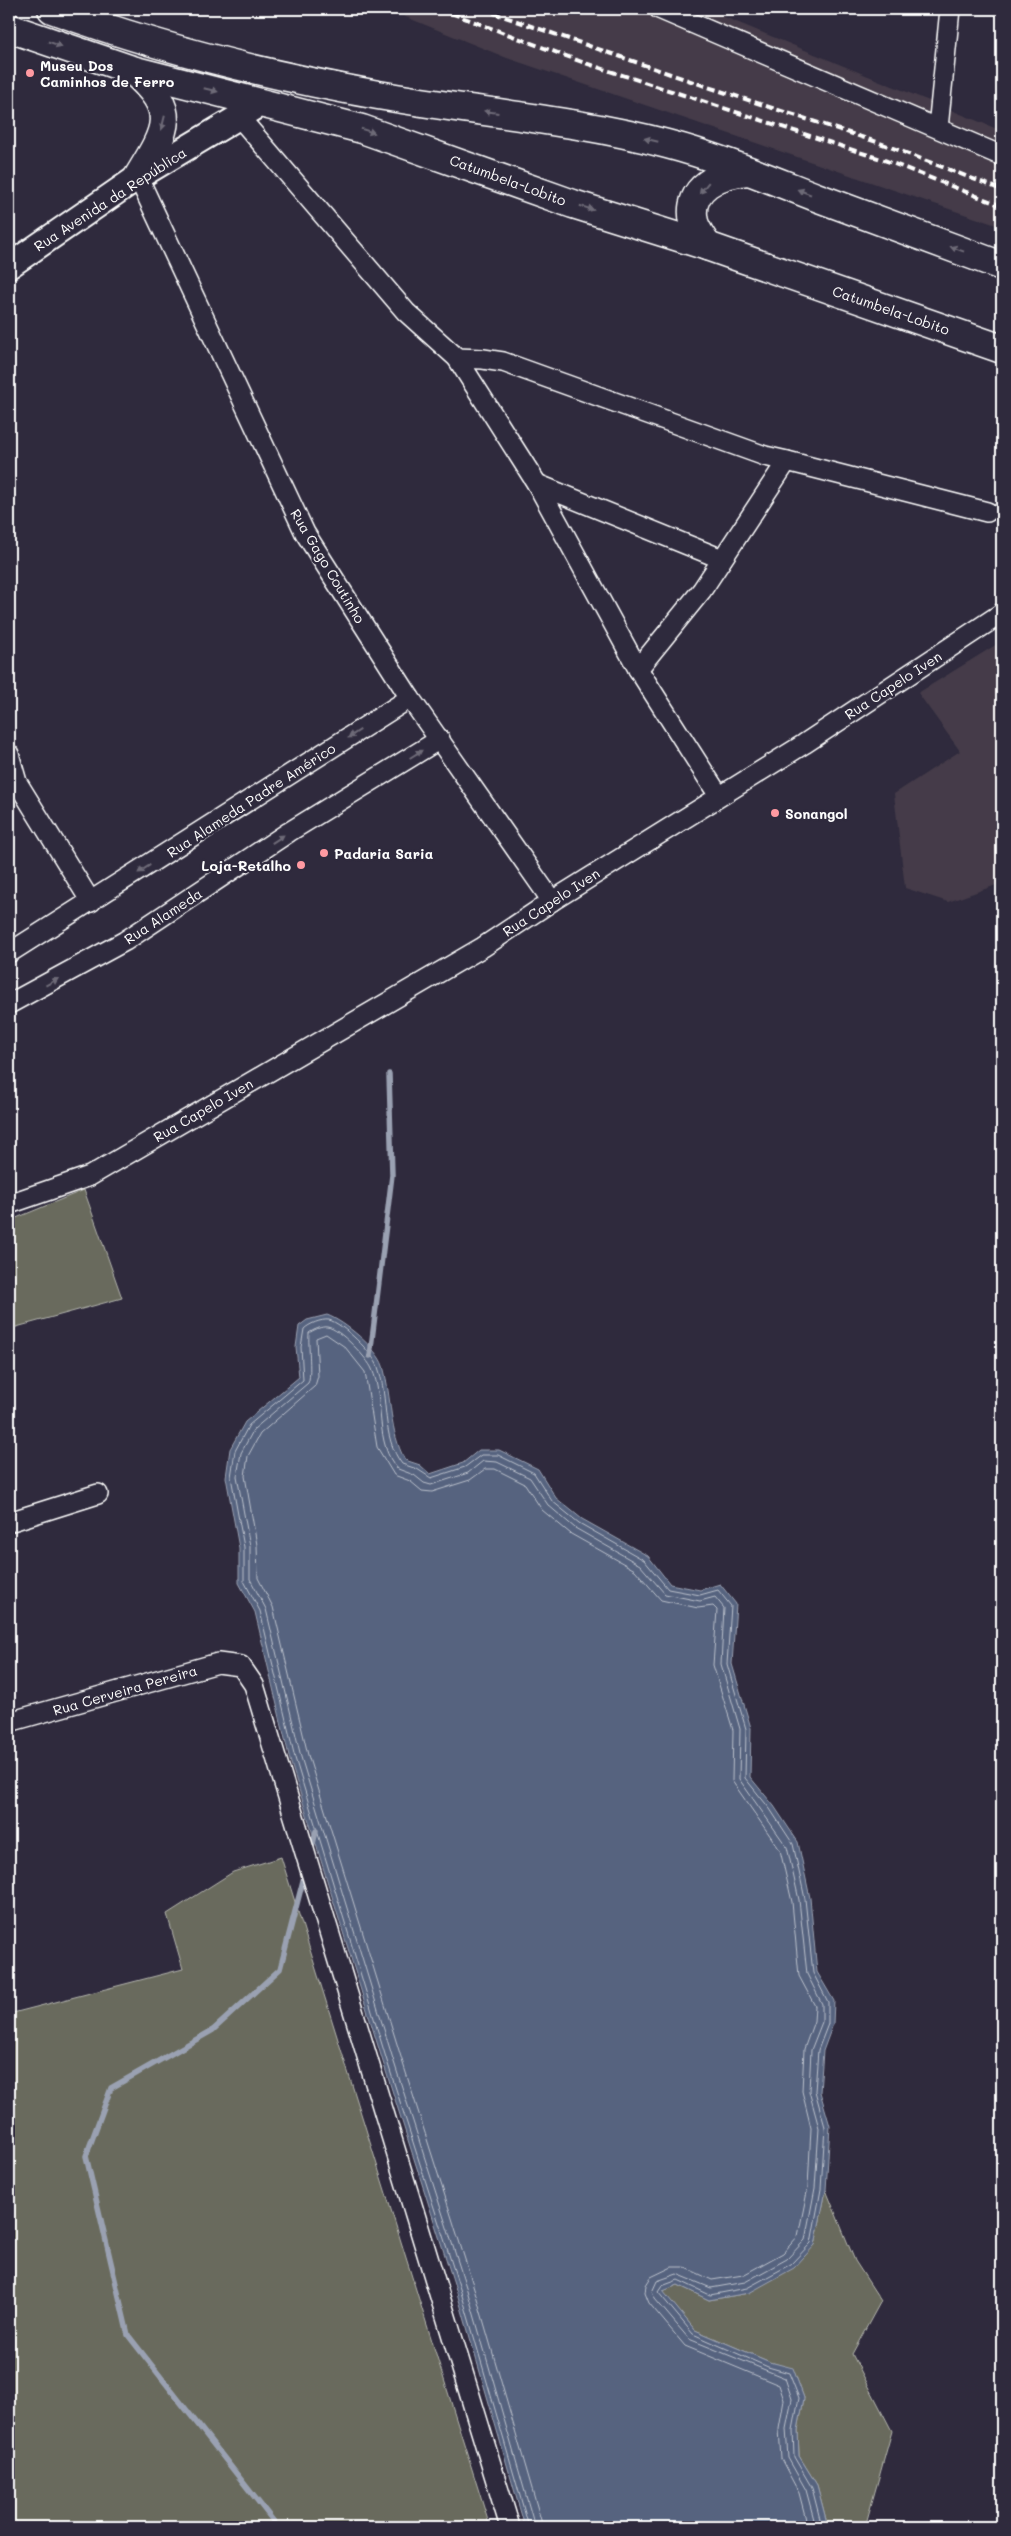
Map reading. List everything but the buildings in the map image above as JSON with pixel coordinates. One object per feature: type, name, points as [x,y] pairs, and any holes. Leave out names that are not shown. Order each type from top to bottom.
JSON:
[{"type":"highway","points":[[52,9],[118,33],[242,66],[380,95],[580,125],[668,144],[748,171],[1002,266]]},
{"type":"highway","name":"Catumbela-Lobito","points":[[9,28],[251,110],[362,129],[573,204],[708,246],[1002,349]]},
{"type":"highway","points":[[132,70],[146,82],[163,104],[166,116],[156,145],[138,177]]},
{"type":"highway","points":[[708,246],[694,224],[692,207],[700,192],[711,180],[728,172],[748,171]]},
{"type":"street","points":[[659,9],[1002,156]]},
{"type":"street","points":[[938,128],[950,9]]},
{"type":"street","points":[[251,110],[406,312],[457,358],[537,484],[638,669],[719,796]]},
{"type":"street","name":"Rua Avenida da República","points":[[9,266],[138,177],[251,110]]},
{"type":"street","name":"Rua Gago Coutinho","points":[[138,177],[305,533],[410,698],[552,901]]},
{"type":"street","points":[[457,358],[483,358],[503,362],[765,456],[987,512]]},
{"type":"street","points":[[638,669],[702,590],[787,461]]},
{"type":"street","points":[[537,484],[722,559]]},
{"type":"street","name":"Rua Capelo Iven","points":[[9,1204],[90,1176],[483,947],[552,901],[804,744],[1002,613]]},
{"type":"street","name":"Rua Alameda Padre Américo","points":[[91,902],[410,698]]},
{"type":"street","name":"Rua Alameda","points":[[9,1004],[125,941],[289,832],[440,739]]},
{"type":"street","points":[[9,754],[17,782],[91,902],[9,954]]},
{"type":"street","points":[[9,1522],[98,1494]]},
{"type":"street","name":"Rua Cerveira Pereira","points":[[9,1722],[218,1663],[241,1666],[254,1685],[510,2527]]},
{"type":"shaded area","points":[[386,9],[705,9],[1002,131],[1002,227],[507,58]]},
{"type":"shaded area","points":[[1002,641],[1002,883],[948,902],[905,888],[894,794],[960,751],[918,693]]},
{"type":"green space","points":[[84,1190],[122,1298],[9,1329],[9,1221]]},
{"type":"green space","points":[[281,1857],[490,2527],[9,2527],[9,2014],[183,1969],[167,1914],[233,1872]]},
{"type":"green space","points":[[826,2190],[855,2261],[881,2301],[852,2354],[892,2431],[865,2527],[828,2527],[817,2485],[799,2456],[798,2430],[804,2398],[793,2369],[770,2362],[695,2330],[662,2291],[678,2285],[709,2300],[749,2293],[815,2245]]},
{"type":"water","points":[[327,1315],[342,1323],[359,1336],[380,1359],[386,1378],[393,1426],[405,1460],[420,1465],[430,1474],[463,1463],[479,1450],[499,1450],[538,1469],[556,1498],[582,1519],[648,1556],[670,1584],[700,1590],[720,1584],[736,1604],[732,1664],[751,1728],[750,1777],[774,1806],[798,1842],[810,1898],[817,1972],[834,2001],[833,2024],[823,2051],[820,2092],[830,2126],[826,2190],[815,2245],[794,2268],[749,2293],[709,2300],[678,2285],[663,2291],[695,2330],[770,2362],[793,2368],[804,2398],[798,2430],[799,2456],[817,2485],[828,2527],[525,2527],[457,2293],[383,2062],[290,1760],[255,1612],[239,1583],[239,1548],[226,1477],[230,1449],[245,1422],[299,1377],[296,1347],[299,1326],[307,1320]]},
{"type":"waterway","points":[[370,1356],[392,1175],[389,1074]]},
{"type":"waterway","points":[[311,1852],[316,1831]]},
{"type":"waterway","points":[[278,2527],[128,2335],[86,2156],[111,2088],[213,2030],[280,1969],[305,1873]]},
{"type":"railway","points":[[440,9],[582,62],[887,161],[1002,206]]},
{"type":"railway","points":[[482,9],[708,87],[880,143],[1002,190]]},
{"type":"place","name":"Museu Dos Caminhos de Ferro","points":[[30,73]]},
{"type":"place","name":"Sonangol","points":[[775,813]]},
{"type":"place","name":"Padaria Saria","points":[[324,853]]},
{"type":"place","name":"Loja-Retalho","points":[[301,865]]}]
